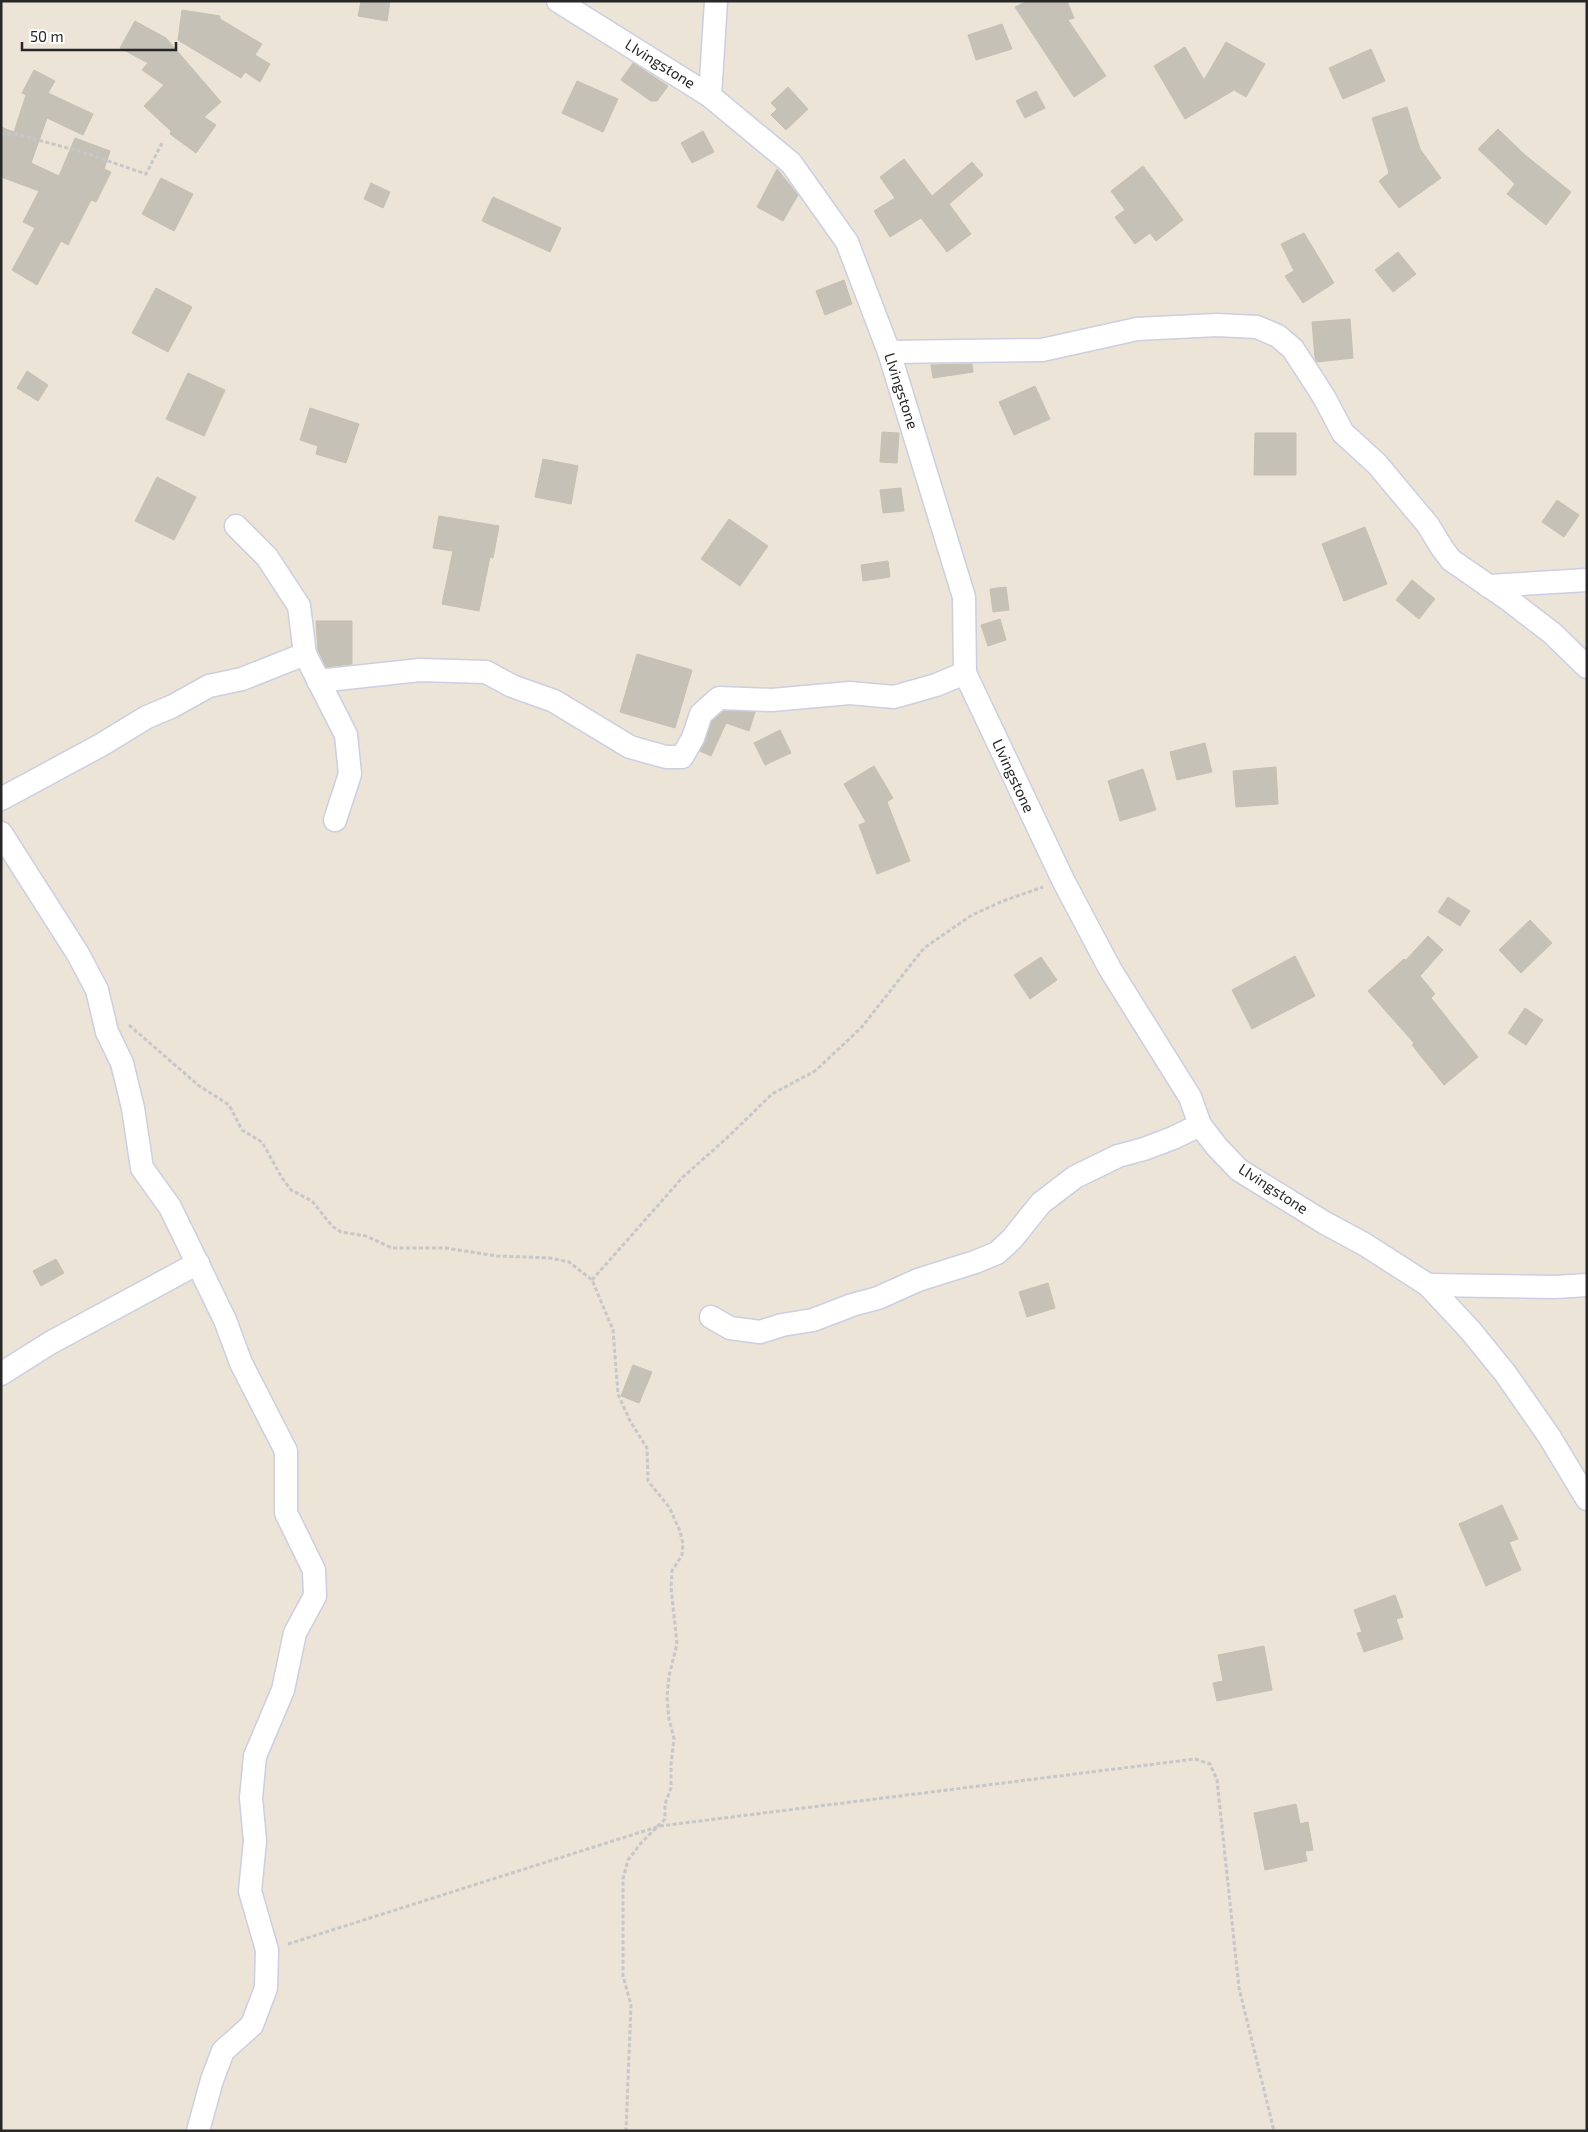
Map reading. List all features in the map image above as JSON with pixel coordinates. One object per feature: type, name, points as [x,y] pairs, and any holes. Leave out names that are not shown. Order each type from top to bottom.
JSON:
[{"type":"street","points":[[559,2],[569,1]]},
{"type":"street","points":[[710,96],[716,1]]},
{"type":"street","name":"LIvingstone","points":[[559,2],[710,96],[791,163],[847,242],[889,352],[964,597],[965,673],[1062,880],[1110,969],[1190,1098],[1200,1124],[1217,1147],[1239,1170],[1428,1284],[1470,1330],[1505,1373],[1549,1436],[1587,1499]]},
{"type":"street","points":[[889,352],[1042,350],[1137,329],[1217,325],[1257,327],[1278,336],[1293,349],[1324,397],[1343,433],[1377,464],[1428,525],[1451,560],[1552,633],[1587,667]]},
{"type":"street","points":[[236,526],[267,557],[299,606],[305,654],[346,735],[350,774],[335,820]]},
{"type":"street","points":[[1488,586],[1587,580]]},
{"type":"street","points":[[1,799],[101,745],[147,717],[173,706],[209,686],[242,679],[305,654]]},
{"type":"street","points":[[318,681],[420,670],[486,672],[512,686],[554,701],[630,747],[666,757],[682,757],[693,738],[700,714],[720,698],[772,700],[850,694],[894,698],[936,685],[965,673]]},
{"type":"street","points":[[1,833],[74,947],[97,990],[107,1032],[122,1063],[133,1108],[142,1168],[170,1207],[225,1320],[240,1363],[286,1450],[286,1514],[314,1570],[315,1596],[295,1633],[283,1690],[255,1756],[250,1798],[255,1841],[250,1892],[267,1950],[266,1988],[252,2025],[223,2051],[212,2080],[198,2131]]},
{"type":"street","points":[[711,1317],[730,1328],[760,1332],[782,1324],[813,1320],[852,1305],[878,1298],[918,1280],[975,1262],[997,1253],[1012,1239],[1041,1203],[1074,1177],[1118,1156],[1173,1138],[1200,1124]]},
{"type":"street","points":[[1,1374],[50,1343],[198,1264]]},
{"type":"street","points":[[1428,1284],[1555,1287],[1587,1284]]},
{"type":"path","points":[[1,134],[16,134],[82,152],[146,174],[162,143]]},
{"type":"path","points":[[592,1280],[683,1177],[772,1094],[815,1071],[861,1028],[924,948],[972,915],[1062,880]]},
{"type":"path","points":[[126,1022],[143,1039],[198,1085],[229,1105],[242,1130],[262,1142],[286,1184],[292,1190],[312,1201],[332,1226],[341,1232],[366,1236],[392,1248],[445,1248],[497,1256],[550,1258],[569,1262],[592,1280],[613,1330],[618,1394],[630,1421],[646,1448],[648,1481],[669,1507],[680,1531],[683,1544],[682,1555],[672,1571],[671,1587],[677,1644],[669,1676],[667,1697],[669,1719],[674,1739],[670,1764],[671,1788],[665,1804],[665,1819],[641,1843],[628,1860],[623,1879],[622,1976],[631,2005],[626,2131]]},
{"type":"path","points":[[267,1950],[660,1826],[1195,1759],[1210,1764],[1217,1780],[1239,1988],[1274,2131]]},
{"type":"building","points":[[361,1],[390,1],[387,21],[358,16]]},
{"type":"building","points":[[1027,1],[1067,1],[1074,18],[1068,20],[1106,76],[1074,97],[1015,7]]},
{"type":"building","points":[[182,10],[220,16],[220,19],[262,44],[255,55],[270,64],[260,82],[245,72],[241,78],[178,40]]},
{"type":"building","points":[[135,21],[166,38],[221,102],[204,117],[216,125],[196,153],[170,134],[171,131],[144,106],[164,85],[142,70],[148,63],[120,48]]},
{"type":"building","points":[[1002,24],[1012,49],[976,60],[968,35]]},
{"type":"building","points":[[1226,42],[1265,64],[1246,97],[1234,90],[1185,119],[1154,66],[1185,47],[1204,80]]},
{"type":"building","points":[[1371,49],[1385,81],[1343,99],[1329,68]]},
{"type":"building","points":[[633,63],[668,86],[657,101],[651,101],[621,80]]},
{"type":"building","points":[[34,70],[55,81],[48,93],[93,114],[83,135],[47,118],[31,163],[59,176],[75,138],[110,151],[104,169],[111,172],[96,202],[91,200],[68,245],[61,241],[37,285],[12,270],[35,228],[23,222],[39,191],[1,177],[1,127],[14,132],[26,95],[22,93]]},
{"type":"building","points":[[577,81],[618,99],[603,132],[562,113]]},
{"type":"building","points":[[788,87],[808,109],[786,130],[771,115],[777,109],[771,103]]},
{"type":"building","points":[[1036,91],[1045,108],[1025,118],[1016,101]]},
{"type":"building","points":[[1407,107],[1420,149],[1441,178],[1399,208],[1379,181],[1389,173],[1372,118]]},
{"type":"building","points":[[1498,129],[1525,155],[1571,192],[1546,225],[1507,194],[1515,184],[1478,149]]},
{"type":"building","points":[[703,131],[714,152],[692,163],[681,143]]},
{"type":"building","points":[[904,159],[932,196],[972,162],[983,175],[949,204],[971,234],[947,252],[921,218],[890,237],[874,211],[895,198],[880,177]]},
{"type":"building","points":[[1143,166],[1183,220],[1156,241],[1150,233],[1135,244],[1115,217],[1125,210],[1111,191]]},
{"type":"building","points":[[777,169],[798,195],[783,221],[757,207]]},
{"type":"building","points":[[161,178],[193,194],[174,231],[142,214]]},
{"type":"building","points":[[371,183],[390,192],[383,208],[364,199]]},
{"type":"building","points":[[493,197],[561,228],[550,252],[482,221]]},
{"type":"building","points":[[1304,233],[1334,283],[1303,303],[1285,276],[1294,271],[1281,244]]},
{"type":"building","points":[[1398,252],[1416,274],[1393,292],[1375,270]]},
{"type":"building","points":[[844,280],[852,304],[825,315],[816,291]]},
{"type":"building","points":[[156,288],[192,307],[168,352],[132,333]]},
{"type":"building","points":[[1350,319],[1353,358],[1317,362],[1312,322]]},
{"type":"building","points":[[972,364],[973,372],[933,378],[931,365]]},
{"type":"building","points":[[27,371],[48,385],[38,401],[17,388]]},
{"type":"building","points":[[188,373],[225,390],[204,436],[166,419]]},
{"type":"building","points":[[1035,386],[1050,419],[1014,435],[999,402]]},
{"type":"building","points":[[310,408],[359,424],[346,463],[316,454],[318,446],[300,440]]},
{"type":"building","points":[[882,432],[899,433],[897,463],[880,462]]},
{"type":"building","points":[[1255,433],[1296,433],[1296,475],[1254,475]]},
{"type":"building","points":[[543,459],[578,466],[571,504],[535,497]]},
{"type":"building","points":[[157,477],[196,497],[174,540],[135,521]]},
{"type":"building","points":[[901,488],[904,511],[883,513],[880,490]]},
{"type":"building","points":[[1557,500],[1579,515],[1564,537],[1542,522]]},
{"type":"building","points":[[439,516],[499,526],[493,558],[490,557],[479,611],[442,604],[453,551],[433,548]]},
{"type":"building","points":[[729,519],[768,546],[740,586],[701,559]]},
{"type":"building","points":[[1365,527],[1387,584],[1344,601],[1322,544]]},
{"type":"building","points":[[888,561],[890,577],[863,581],[861,565]]},
{"type":"building","points":[[1412,580],[1435,599],[1419,619],[1396,600]]},
{"type":"building","points":[[1006,587],[1009,610],[993,612],[990,589]]},
{"type":"building","points":[[1000,619],[1006,640],[988,646],[981,625]]},
{"type":"building","points":[[316,621],[352,621],[352,664],[326,667],[318,650]]},
{"type":"building","points":[[637,654],[692,670],[675,728],[620,712]]},
{"type":"building","points":[[724,711],[755,712],[749,731],[726,723],[711,756],[700,751],[712,721]]},
{"type":"building","points":[[780,730],[791,753],[765,765],[754,743]]},
{"type":"building","points":[[1205,743],[1212,772],[1177,780],[1170,752]]},
{"type":"building","points":[[874,766],[893,798],[887,802],[910,861],[877,874],[859,825],[866,822],[844,784]]},
{"type":"building","points":[[1276,767],[1278,804],[1236,807],[1233,771]]},
{"type":"building","points":[[1143,769],[1156,810],[1120,821],[1108,781]]},
{"type":"building","points":[[1448,897],[1470,911],[1460,926],[1438,912]]},
{"type":"building","points":[[1530,920],[1552,943],[1521,973],[1499,950]]},
{"type":"building","points":[[1428,936],[1443,950],[1420,976],[1435,994],[1431,998],[1478,1057],[1444,1085],[1412,1045],[1414,1043],[1368,991],[1404,959],[1406,960]]},
{"type":"building","points":[[1295,956],[1315,996],[1252,1029],[1232,990]]},
{"type":"building","points":[[1041,957],[1057,980],[1030,999],[1014,975]]},
{"type":"building","points":[[1525,1008],[1543,1020],[1526,1045],[1508,1033]]},
{"type":"building","points":[[56,1259],[64,1273],[41,1286],[33,1271]]},
{"type":"building","points":[[1048,1283],[1055,1308],[1027,1317],[1019,1292]]},
{"type":"building","points":[[633,1365],[652,1372],[639,1403],[621,1396]]},
{"type":"building","points":[[1502,1505],[1518,1539],[1509,1542],[1521,1570],[1486,1586],[1459,1524]]},
{"type":"building","points":[[1395,1595],[1403,1617],[1396,1619],[1403,1639],[1364,1652],[1357,1633],[1362,1632],[1354,1610]]},
{"type":"building","points":[[1264,1646],[1272,1690],[1217,1701],[1213,1683],[1223,1681],[1218,1655]]},
{"type":"building","points":[[1296,1804],[1300,1824],[1308,1822],[1313,1850],[1305,1851],[1307,1861],[1265,1870],[1254,1813]]}]
